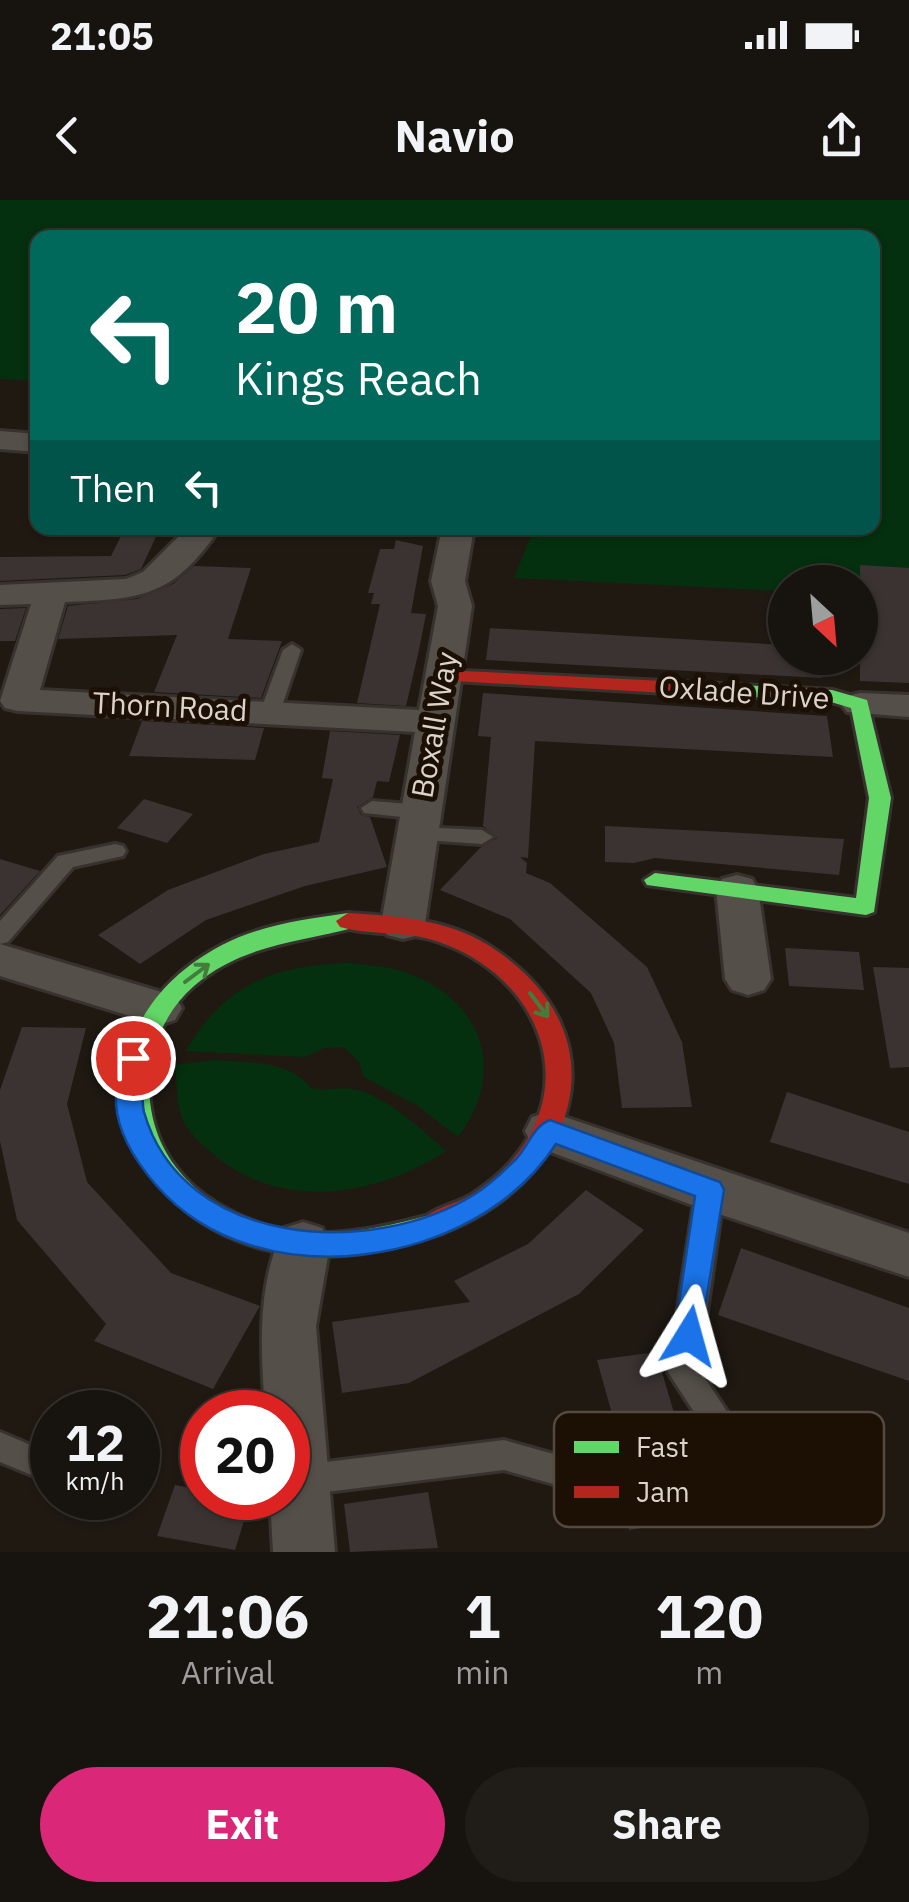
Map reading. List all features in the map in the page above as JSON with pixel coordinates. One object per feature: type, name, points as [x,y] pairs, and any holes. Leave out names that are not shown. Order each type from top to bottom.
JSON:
[{"type":"street","points":[[0,440],[30,442]]},
{"type":"street","points":[[0,595],[132,589],[155,579],[197,535]]},
{"type":"street","name":"Boxall Way","points":[[404,924],[456,606],[448,581],[457,535]]},
{"type":"street","name":"Thorn Road","points":[[51,593],[18,700],[434,722]]},
{"type":"street","name":"Oxlade Drive","points":[[444,676],[832,696],[860,704],[894,799],[866,907],[737,889]]},
{"type":"street","points":[[860,704],[909,706]]},
{"type":"street","points":[[655,880],[737,889],[748,979]]},
{"type":"street","points":[[348,921],[404,924],[466,943],[517,976],[551,1021],[564,1075],[550,1131],[528,1165],[486,1202],[431,1229],[368,1243],[303,1244],[236,1227],[183,1196],[146,1155],[129,1107],[133,1058],[158,1008],[194,972],[241,945],[293,928],[348,921]]},
{"type":"street","points":[[0,960],[158,1008]]},
{"type":"street","points":[[550,1131],[710,1190],[909,1255]]},
{"type":"street","points":[[292,1390],[288,1326],[303,1244]]},
{"type":"street","points":[[301,1520],[304,1552]]},
{"type":"lane","points":[[270,712],[292,650]]},
{"type":"lane","points":[[372,808],[482,837]]},
{"type":"lane","points":[[0,936],[66,860],[114,851]]},
{"type":"lane","points":[[710,1190],[683,1372],[710,1412]]},
{"type":"lane","points":[[0,1447],[30,1459]]},
{"type":"lane","points":[[310,1479],[504,1455],[554,1469]]},
{"type":"green space","points":[[0,200],[909,200],[909,596],[878,587],[878,565],[768,565],[768,590],[514,578],[531,535],[880,535],[880,230],[30,230],[30,381],[0,379]]},
{"type":"green space","points":[[351,963],[398,970],[432,984],[469,1019],[484,1063],[482,1087],[458,1137],[418,1106],[364,1077],[359,1062],[344,1047],[324,1048],[305,1057],[186,1051],[217,1009],[254,982],[298,968]]},
{"type":"green space","points":[[216,1060],[280,1068],[292,1072],[311,1088],[346,1089],[376,1097],[446,1151],[419,1167],[359,1187],[297,1190],[267,1184],[238,1172],[212,1153],[182,1118],[175,1065]]},
{"type":"building","points":[[122,535],[157,535],[141,569],[125,575],[0,581],[0,557],[111,556]]},
{"type":"building","points":[[396,540],[423,546],[411,613],[426,614],[406,706],[357,703],[380,604],[371,604],[374,593],[368,593],[380,549],[394,549]]},
{"type":"building","points":[[194,566],[251,568],[228,639],[282,641],[261,698],[154,692],[177,635],[58,639],[68,606],[137,599],[173,584]]},
{"type":"building","points":[[878,566],[909,568],[909,683],[860,681],[860,675],[878,675]]},
{"type":"building","points":[[26,608],[15,641],[0,641],[0,609]]},
{"type":"building","points":[[490,628],[768,644],[768,675],[822,678],[486,660]]},
{"type":"building","points":[[483,693],[827,716],[833,757],[535,741],[528,858],[520,857],[527,863],[526,873],[550,883],[647,967],[682,1042],[692,1107],[622,1108],[614,1043],[591,993],[510,919],[440,890],[480,848],[497,838],[483,826],[491,737],[478,736]]},
{"type":"building","points":[[142,721],[264,728],[255,760],[129,756]]},
{"type":"building","points":[[330,731],[400,735],[389,782],[377,781],[373,797],[357,807],[361,815],[370,817],[387,867],[305,886],[206,920],[140,964],[98,935],[168,890],[264,854],[319,842],[333,779],[322,778]]},
{"type":"building","points":[[144,799],[193,814],[167,843],[117,828]]},
{"type":"building","points":[[605,826],[844,839],[839,875],[655,858],[634,863],[605,862]]},
{"type":"building","points":[[0,859],[40,871],[0,915]]},
{"type":"building","points":[[785,948],[859,952],[864,990],[789,986]]},
{"type":"building","points":[[873,967],[909,968],[909,1067],[890,1068]]},
{"type":"building","points":[[22,1027],[86,1028],[67,1104],[87,1182],[171,1273],[260,1306],[213,1389],[94,1341],[106,1324],[17,1220],[0,1141],[0,1090]]},
{"type":"building","points":[[787,1092],[909,1132],[909,1184],[770,1142]]},
{"type":"building","points":[[586,1190],[644,1230],[579,1294],[409,1383],[342,1393],[332,1322],[470,1302],[454,1281],[528,1244]]},
{"type":"building","points":[[741,1248],[909,1308],[909,1381],[718,1315]]},
{"type":"building","points":[[656,1352],[674,1412],[611,1412],[597,1360]]},
{"type":"building","points":[[175,1485],[180,1486],[180,1520],[244,1520],[235,1550],[157,1536]]},
{"type":"building","points":[[428,1492],[438,1548],[350,1552],[344,1504]]},
{"type":"traffic: fast","points":[[655,880],[866,907],[880,798],[860,704],[832,696],[684,688]]},
{"type":"traffic: fast","points":[[348,921],[258,940],[230,951],[185,980],[155,1017],[138,1057],[136,1100],[146,1142],[170,1180],[206,1211],[254,1234],[299,1243],[344,1243],[389,1237],[433,1225]]},
{"type":"traffic: jam","points":[[443,676],[684,688]]},
{"type":"traffic: jam","points":[[348,921],[433,931],[465,943],[522,983],[548,1020],[559,1060],[557,1101],[542,1140],[516,1175],[479,1204],[433,1225]]},
{"type":"route","points":[[133,1058],[129,1107],[146,1155],[183,1196],[236,1227],[303,1244],[368,1243],[431,1229],[486,1202],[528,1165],[550,1131],[710,1190],[689,1336]]}]
